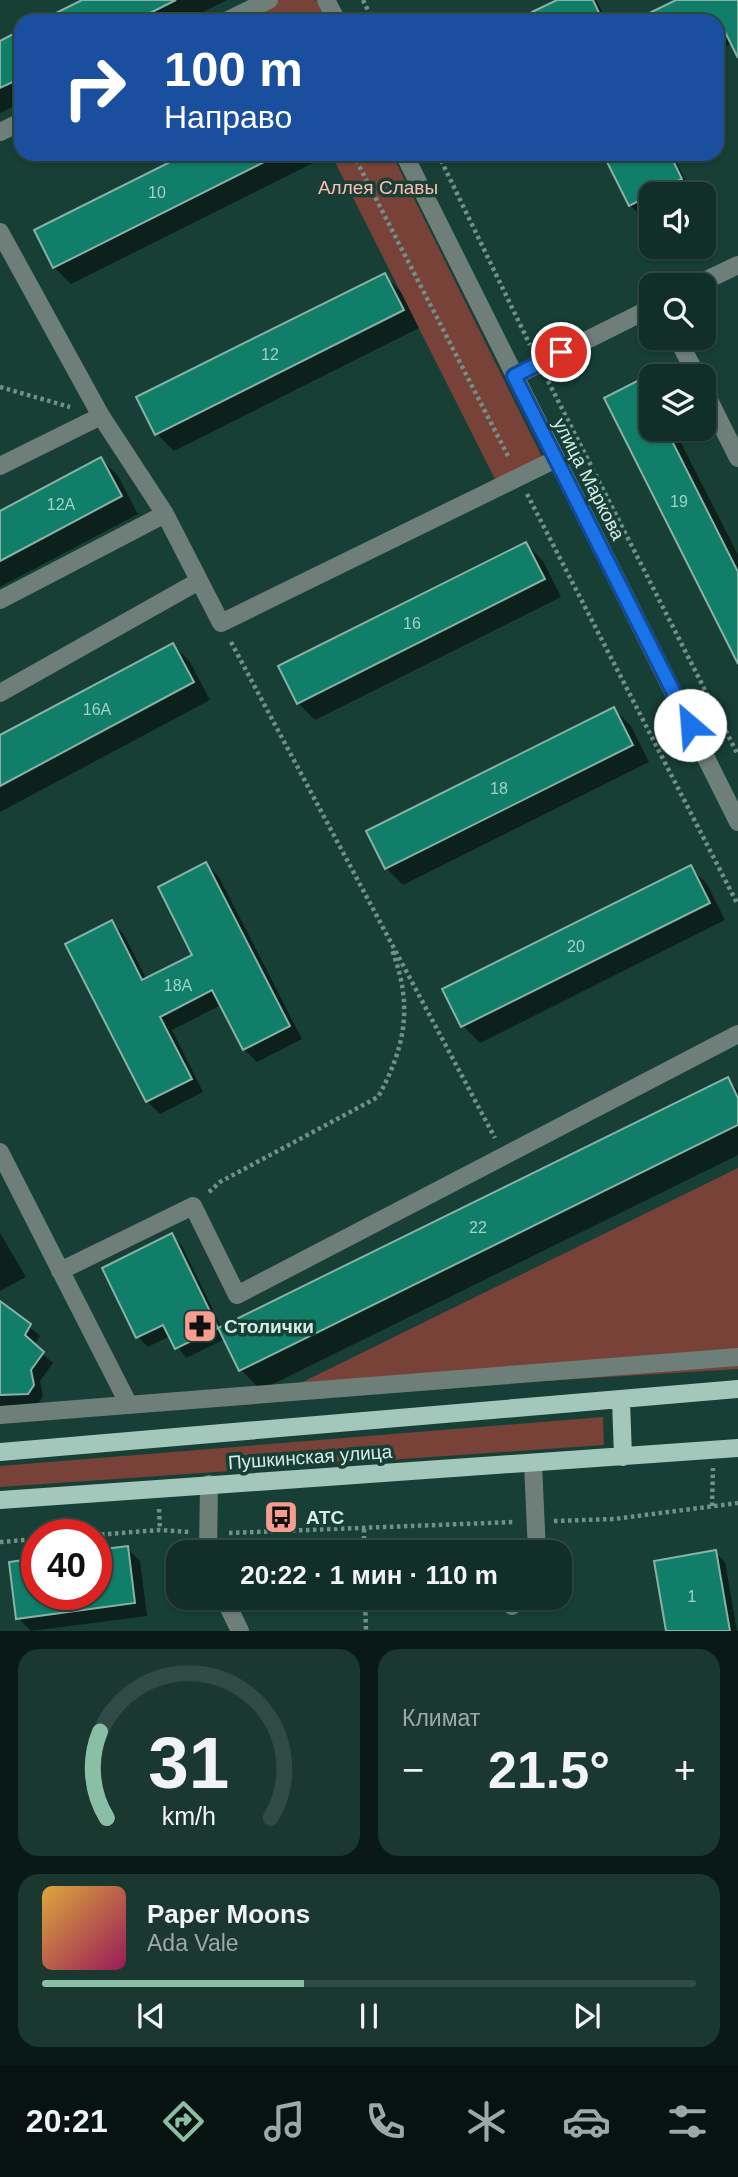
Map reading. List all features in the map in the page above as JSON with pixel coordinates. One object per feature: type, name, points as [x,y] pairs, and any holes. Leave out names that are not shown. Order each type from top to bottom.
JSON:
[{"type":"main road","name":"Пушкинская улица","points":[[0,1452],[738,1389]]},
{"type":"main road","points":[[621,1400],[624,1457]]},
{"type":"main road","name":"Пушкинская улица","points":[[0,1500],[738,1448]]},
{"type":"street","points":[[240,14],[269,0]]},
{"type":"street","name":"улица Маркова","points":[[407,161],[738,822]]},
{"type":"street","points":[[0,232],[101,416],[165,514],[220,623],[556,459]]},
{"type":"street","points":[[716,275],[738,265]]},
{"type":"street","points":[[514,376],[639,314]]},
{"type":"street","points":[[716,414],[738,458]]},
{"type":"street","points":[[0,466],[101,416]]},
{"type":"street","points":[[0,600],[165,514]]},
{"type":"street","points":[[0,693],[199,582]]},
{"type":"street","points":[[60,1271],[192,1206],[237,1295],[738,1034]]},
{"type":"street","points":[[0,1152],[6,1179],[60,1271],[128,1405]]},
{"type":"street","points":[[0,1415],[738,1357]]},
{"type":"street","points":[[533,1464],[537,1540]]},
{"type":"street","points":[[208,1540],[209,1484]]},
{"type":"street","points":[[230,1610],[240,1631]]},
{"type":"path","points":[[356,161],[738,905]]},
{"type":"path","points":[[441,161],[539,363],[738,755]]},
{"type":"path","points":[[0,387],[101,416]]},
{"type":"path","points":[[220,623],[504,1154]]},
{"type":"path","points":[[192,1206],[220,1182],[378,1097],[392,1071],[406,1024],[398,965],[386,933]]},
{"type":"path","points":[[112,1534],[160,1530],[208,1534],[614,1519],[738,1503]]},
{"type":"path","points":[[363,1529],[363,1540]]},
{"type":"path","points":[[0,1542],[21,1540]]},
{"type":"path","points":[[365,1610],[366,1631]]},
{"type":"green space","points":[[254,0],[316,0],[323,14],[261,14]]},
{"type":"green space","name":"Аллея Славы","points":[[335,161],[395,161],[543,459],[496,481]]},
{"type":"green space","points":[[738,1168],[738,1369],[270,1398]]},
{"type":"green space","points":[[603,1417],[604,1445],[0,1487],[0,1466]]},
{"type":"building","points":[[82,0],[176,0],[148,14],[54,14]]},
{"type":"building","points":[[557,0],[593,0],[600,14],[533,14],[532,12]]},
{"type":"building","points":[[676,0],[738,0],[738,58],[724,33],[724,14],[647,14]]},
{"type":"building","points":[[14,34],[14,81],[0,88],[0,41]]},
{"type":"building","points":[[172,161],[266,161],[53,268],[34,230]]},
{"type":"building","points":[[606,161],[673,161],[682,179],[676,182],[639,182],[639,201],[629,206]]},
{"type":"building","points":[[385,273],[404,310],[155,435],[136,397]]},
{"type":"building","points":[[639,380],[639,441],[672,441],[738,572],[738,664],[604,398]]},
{"type":"building","points":[[101,457],[122,496],[0,561],[0,511]]},
{"type":"building","points":[[526,542],[545,579],[297,704],[278,666]]},
{"type":"building","points":[[173,643],[194,682],[0,786],[0,735]]},
{"type":"building","points":[[614,707],[633,745],[385,869],[366,831]]},
{"type":"building","points":[[206,862],[290,1026],[243,1050],[212,990],[160,1017],[192,1079],[146,1102],[65,944],[112,920],[142,980],[192,955],[158,887]]},
{"type":"building","points":[[691,865],[710,903],[461,1027],[442,989]]},
{"type":"building","points":[[728,1077],[738,1098],[738,1125],[239,1371],[218,1328]]},
{"type":"building","points":[[172,1233],[218,1328],[175,1349],[163,1325],[136,1338],[102,1268]]},
{"type":"building","points":[[0,1301],[31,1324],[25,1335],[44,1352],[31,1370],[34,1385],[28,1394],[0,1395]]},
{"type":"building","points":[[128,1546],[135,1603],[112,1606],[112,1548]]},
{"type":"building","points":[[716,1550],[730,1631],[666,1631],[654,1561]]},
{"type":"building","points":[[21,1560],[21,1610],[83,1610],[16,1619],[9,1562]]},
{"type":"place","name":"Столички","points":[[200,1326]]},
{"type":"place","name":"АТС","points":[[281,1517]]},
{"type":"route","points":[[561,352],[514,376],[690,725]]}]
